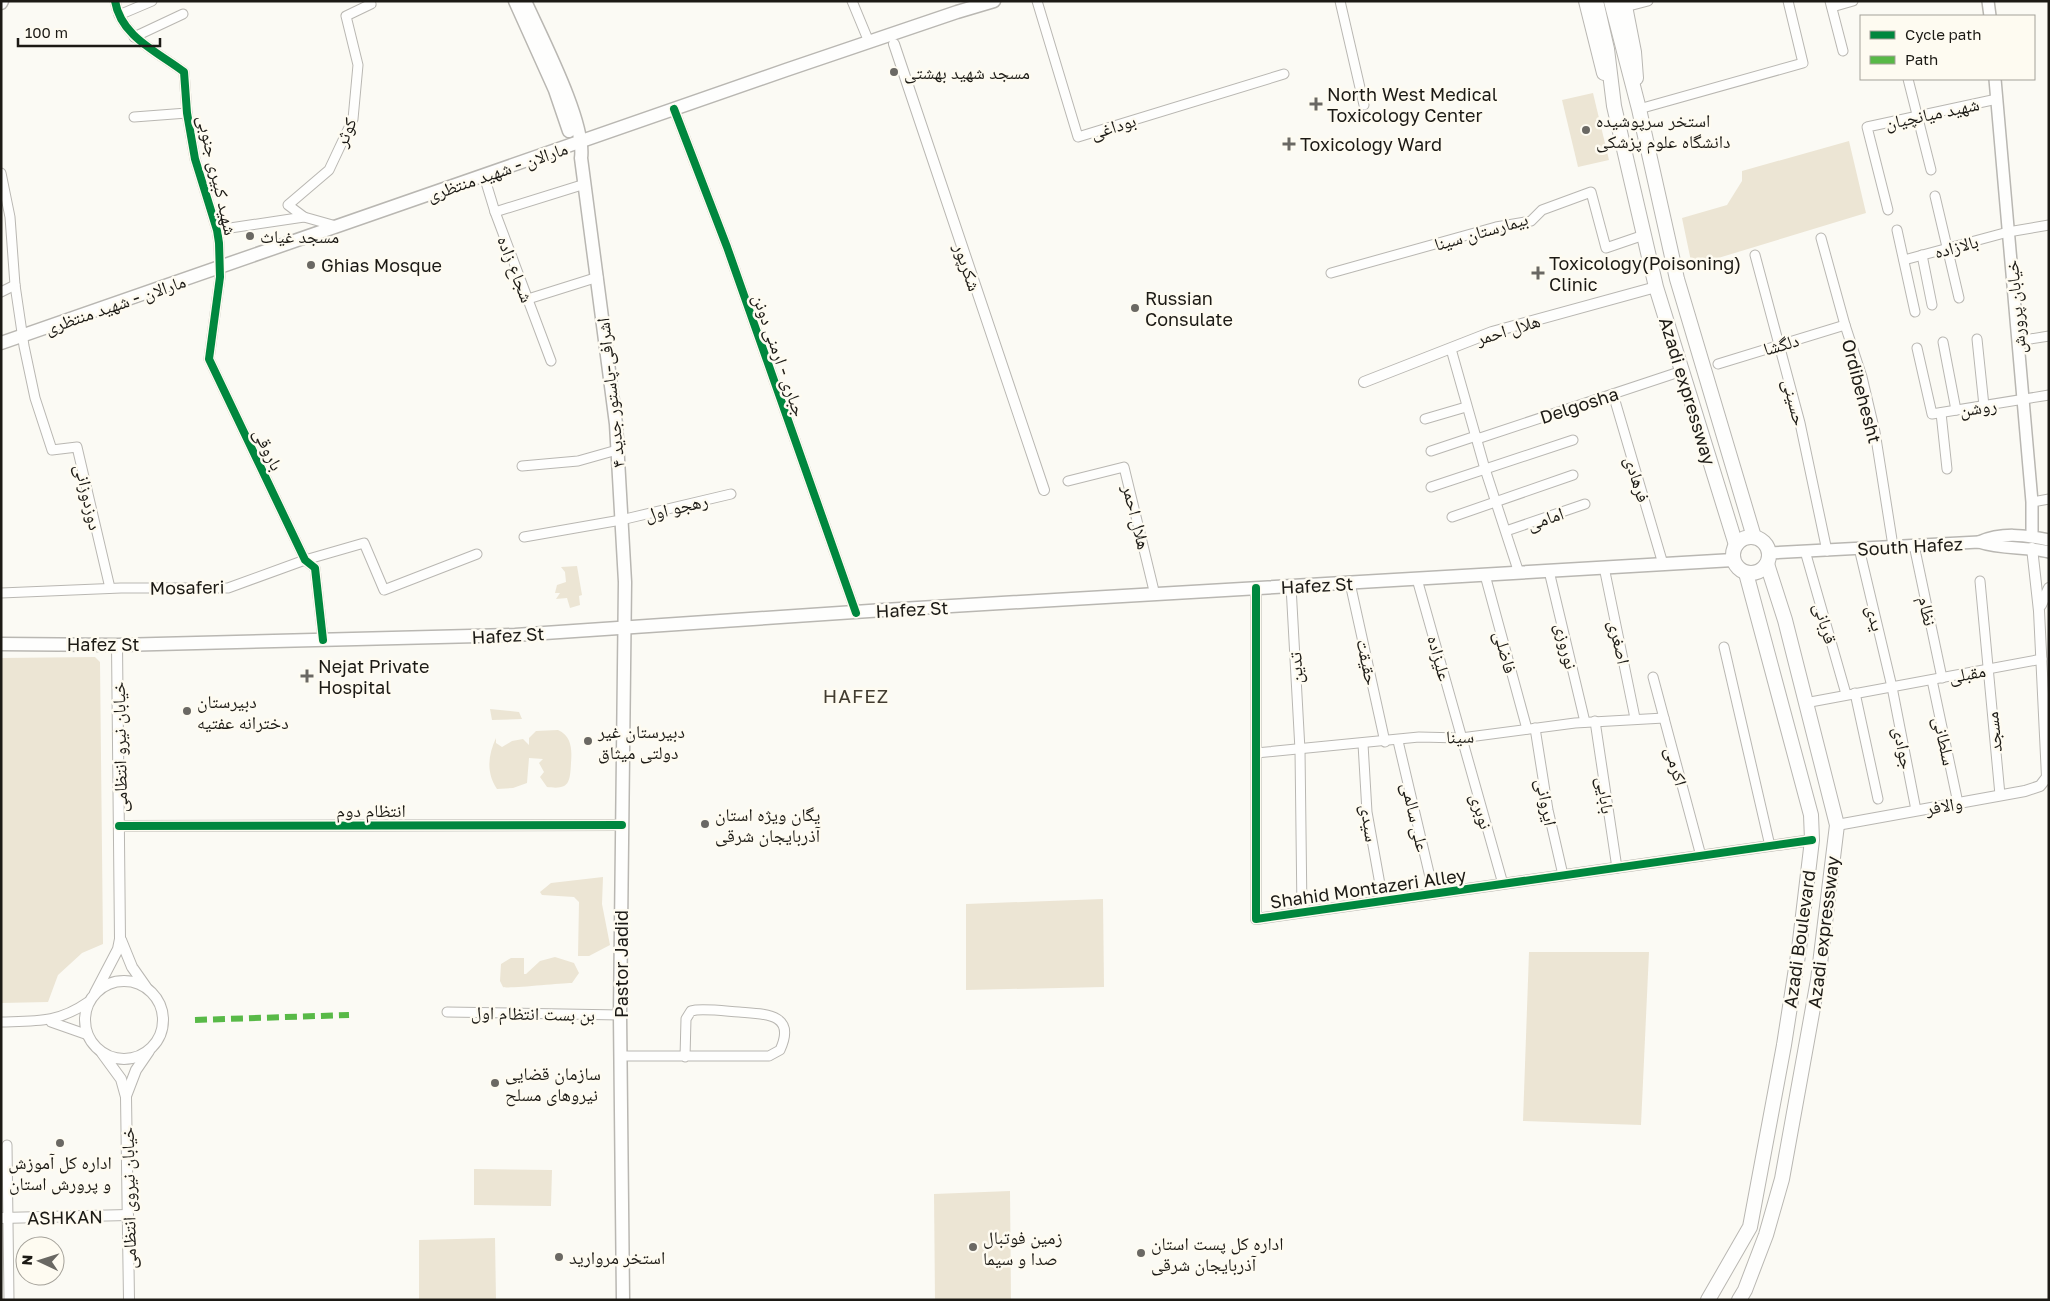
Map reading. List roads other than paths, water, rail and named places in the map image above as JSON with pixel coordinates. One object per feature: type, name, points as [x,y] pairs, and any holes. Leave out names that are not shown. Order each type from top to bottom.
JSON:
[{"type":"highway","points":[[1586,1],[1598,56],[1614,106]]},
{"type":"highway","name":"Azadi expressway","points":[[1596,1],[1607,49],[1614,106],[1656,287],[1736,545]]},
{"type":"highway","name":"Azadi expressway","points":[[1611,1],[1639,109],[1677,279],[1754,537]]},
{"type":"highway","points":[[1624,4],[1634,52],[1639,109]]},
{"type":"highway","points":[[1754,537],[1764,542],[1768,558],[1758,572],[1746,572],[1736,565],[1733,560],[1736,545],[1744,538],[1754,537]]},
{"type":"highway","name":"Azadi expressway","points":[[1739,1300],[1745,1290],[1766,1234],[1782,1179],[1795,1117],[1818,980],[1836,825],[1768,558]]},
{"type":"highway","name":"Azadi Boulevard","points":[[1708,1300],[1750,1227],[1784,1044],[1799,949],[1812,840],[1812,815],[1746,572]]},
{"type":"highway","points":[[1718,1300],[1750,1227]]},
{"type":"highway","points":[[1730,1300],[1766,1234]]},
{"type":"main road","points":[[515,1],[578,143]]},
{"type":"main road","points":[[525,1],[566,94],[578,143]]},
{"type":"main road","name":"مارالان - شهید منتظری","points":[[1,343],[23,341],[220,267],[674,109],[994,1]]},
{"type":"main road","points":[[1988,1],[1990,15]]},
{"type":"main road","name":"خیابان پرورش","points":[[1995,80],[2032,502],[2032,542]]},
{"type":"main road","name":"اشرافی-پاستور جدید ۴","points":[[578,143],[598,277],[617,450],[626,628]]},
{"type":"main road","name":"South Hafez","points":[[1768,558],[1805,552],[1979,542],[1994,536],[2032,542]]},
{"type":"main road","points":[[2032,542],[2049,540]]},
{"type":"main road","points":[[2032,542],[2049,552]]},
{"type":"main road","name":"Hafez St","points":[[1,644],[117,645],[453,637],[1733,560]]},
{"type":"main road","name":"Pastor Jadid","points":[[623,1300],[620,1015],[626,628]]},
{"type":"street","name":"شهید کبیری جنوبی","points":[[115,1],[124,26],[134,37],[184,72],[187,113],[195,159],[217,230],[220,267]]},
{"type":"street","points":[[120,15],[152,1]]},
{"type":"street","name":"کوثر","points":[[304,217],[288,205],[329,170],[353,119],[358,65],[346,16],[371,4],[370,1]]},
{"type":"street","points":[[852,1],[869,42]]},
{"type":"street","name":"بوداغی","points":[[1037,1],[1078,137],[1284,74]]},
{"type":"street","points":[[1340,1],[1364,105]]},
{"type":"street","points":[[1624,4],[1648,1]]},
{"type":"street","points":[[1639,109],[1803,63],[1788,1]]},
{"type":"street","points":[[1843,51],[1831,4],[1853,1]]},
{"type":"street","points":[[134,37],[183,14]]},
{"type":"street","name":"شکرپور","points":[[894,44],[1044,490]]},
{"type":"street","points":[[1908,80],[1931,170]]},
{"type":"street","name":"شهید میانچیان","points":[[1888,210],[1868,127],[1997,99]]},
{"type":"street","name":"جباری - ارمنی دونن","points":[[674,109],[726,247],[856,613]]},
{"type":"street","points":[[134,117],[187,113]]},
{"type":"street","points":[[1,173],[13,241],[15,285],[23,341]]},
{"type":"street","name":"شجاع زاده","points":[[484,176],[495,212],[551,361]]},
{"type":"street","points":[[495,212],[585,184]]},
{"type":"street","name":"بیمارستان سینا","points":[[1332,273],[1496,228],[1531,221],[1542,210],[1592,192],[1606,248],[1644,235]]},
{"type":"street","points":[[1935,196],[1959,298]]},
{"type":"street","points":[[217,230],[304,217],[338,226]]},
{"type":"street","name":"بالازاده","points":[[1904,260],[2008,232],[2049,225]]},
{"type":"street","points":[[1897,230],[1914,312]]},
{"type":"street","name":"Ordibehesht","points":[[1821,238],[1845,325],[1862,377],[1875,432],[1893,546]]},
{"type":"street","name":"حسینی","points":[[1755,255],[1780,344],[1827,551]]},
{"type":"street","points":[[1922,255],[1932,304]]},
{"type":"street","name":"باروقی","points":[[220,267],[209,359],[305,560],[315,568],[322,640]]},
{"type":"street","points":[[528,299],[598,277]]},
{"type":"street","points":[[1,292],[15,285]]},
{"type":"street","name":"هلال احمر","points":[[1364,382],[1492,332],[1656,287]]},
{"type":"street","name":"دلگشا","points":[[1718,364],[1845,325]]},
{"type":"street","points":[[2018,341],[2049,336]]},
{"type":"street","points":[[1977,339],[1984,406]]},
{"type":"street","name":"دوزدوزانی","points":[[23,341],[35,398],[52,450],[77,447],[110,588]]},
{"type":"street","points":[[1943,342],[1956,410]]},
{"type":"street","points":[[1917,348],[1936,413],[1947,469]]},
{"type":"street","points":[[1450,349],[1485,469],[1519,573]]},
{"type":"street","name":"Delgosha","points":[[1431,451],[1682,371]]},
{"type":"street","name":"فرهادی","points":[[1613,394],[1663,564]]},
{"type":"street","name":"روشن","points":[[1936,413],[2049,395]]},
{"type":"street","points":[[1425,419],[1466,407]]},
{"type":"street","points":[[1431,487],[1573,440]]},
{"type":"street","points":[[522,466],[578,461],[617,450]]},
{"type":"street","name":"هلال احمر","points":[[1068,482],[1124,467],[1155,595]]},
{"type":"street","points":[[1452,517],[1495,500],[1573,475]]},
{"type":"street","name":"رهجو اول","points":[[524,537],[622,520],[731,494]]},
{"type":"street","points":[[2032,502],[2049,499]]},
{"type":"street","name":"امامی","points":[[1506,531],[1585,504]]},
{"type":"street","points":[[2032,542],[2042,659]]},
{"type":"street","name":"Mosaferi","points":[[1,593],[110,588],[228,588],[305,560],[364,543],[384,590],[477,554]]},
{"type":"street","name":"نظام","points":[[1914,545],[1942,678]]},
{"type":"street","name":"یدی","points":[[1859,548],[1892,687]]},
{"type":"street","name":"قربانی","points":[[1805,552],[1850,694],[1878,799]]},
{"type":"street","name":"اصغری","points":[[1604,567],[1635,718]]},
{"type":"street","name":"نوروزی","points":[[1549,571],[1585,722]]},
{"type":"street","name":"فاضلی","points":[[1485,575],[1531,728]]},
{"type":"street","name":"علیزاده","points":[[1417,579],[1462,738]]},
{"type":"street","name":"مسجد","points":[[1980,581],[2000,795]]},
{"type":"street","name":"حقیقت","points":[[1350,583],[1385,742]]},
{"type":"street","name":"تدین","points":[[1291,586],[1300,750]]},
{"type":"street","name":"Shahid Montazeri Alley","points":[[1256,588],[1256,919],[1812,840]]},
{"type":"street","points":[[2039,611],[2049,588]]},
{"type":"street","name":"خیابان نیرو انتظامی","points":[[95,993],[118,949],[120,940],[117,645]]},
{"type":"street","points":[[1724,647],[1770,846]]},
{"type":"street","name":"مقبلی","points":[[1805,703],[2042,659]]},
{"type":"street","name":"والافر","points":[[1836,825],[2025,791],[2040,786],[2047,777],[2042,659]]},
{"type":"street","name":"اکرمی","points":[[1653,677],[1701,856]]},
{"type":"street","name":"سلطانی","points":[[1932,680],[1958,802]]},
{"type":"street","name":"جوادی","points":[[1892,687],[1916,810]]},
{"type":"street","name":"سینا","points":[[1256,753],[1398,741],[1419,737],[1462,738],[1596,721],[1664,718]]},
{"type":"street","name":"بابایی","points":[[1596,721],[1617,868]]},
{"type":"street","name":"ایروانی","points":[[1531,728],[1563,875]]},
{"type":"street","name":"نوبری","points":[[1462,738],[1503,884]]},
{"type":"street","name":"علی سالمی","points":[[1398,741],[1434,894]]},
{"type":"street","name":"سیدی","points":[[1363,744],[1367,812],[1383,901]]},
{"type":"street","points":[[1300,750],[1302,912]]},
{"type":"street","name":"انتظام دوم","points":[[119,826],[622,825]]},
{"type":"street","name":"خیابان نیرو انتظامی","points":[[120,940],[132,967],[146,987]]},
{"type":"street","points":[[1,1022],[46,1021],[68,1015],[88,1002],[103,986],[119,981],[136,982],[154,994],[163,1015],[161,1032],[153,1046],[134,1058],[123,1059],[102,1052],[88,1035],[85,1024],[88,1002]]},
{"type":"street","points":[[621,1056],[685,1057],[769,1056],[780,1050],[784,1029],[779,1019],[768,1014],[691,1011],[686,1019],[685,1057]]},
{"type":"street","name":"بن بست انتظام اول","points":[[447,1012],[620,1015]]},
{"type":"street","points":[[46,1021],[67,1026],[88,1035]]},
{"type":"street","name":"خیابان نیروی انتظامی","points":[[126,1097],[136,1070],[153,1046]]},
{"type":"street","name":"خیابان نیروی انتظامی","points":[[102,1052],[121,1079],[126,1097],[129,1300]]},
{"type":"street","points":[[7,1145],[4,1218],[9,1300]]},
{"type":"street","name":"ASHKAN","points":[[4,1218],[128,1215]]},
{"type":"place","name":"مسجد شهید بهشتی","points":[[894,72]]},
{"type":"place","name":"North West Medical Toxicology Center","points":[[1316,104]]},
{"type":"place","name":"استخر سرپوشیده دانشگاه علوم پزشکی","points":[[1586,130]]},
{"type":"place","name":"Toxicology Ward","points":[[1289,144]]},
{"type":"place","name":"مسجد غیاث","points":[[250,236]]},
{"type":"place","name":"Ghias Mosque","points":[[311,265]]},
{"type":"place","name":"Toxicology(Poisoning) Clinic","points":[[1538,273]]},
{"type":"place","name":"Russian Consulate","points":[[1135,308]]},
{"type":"place","name":"Nejat Private Hospital","points":[[307,676]]},
{"type":"place","name":"دبیرستان دخترانه عفتیه","points":[[187,711]]},
{"type":"place","name":"دبیرستان غیر دولتی میثاق","points":[[588,741]]},
{"type":"place","name":"یگان ویژه استان آذربایجان شرقی","points":[[705,824]]},
{"type":"place","name":"سازمان قضایی نیروهای مسلح","points":[[495,1083]]},
{"type":"place","name":"اداره کل آموزش و پرورش استان","points":[[60,1143]]},
{"type":"place","name":"زمین فوتبال صدا و سیما","points":[[973,1247]]},
{"type":"place","name":"اداره کل پست استان آذربایجان شرقی","points":[[1141,1253]]},
{"type":"place","name":"استخر مروارید","points":[[559,1257]]},
{"type":"district","name":"HAFEZ","points":[[856,695]]}]
